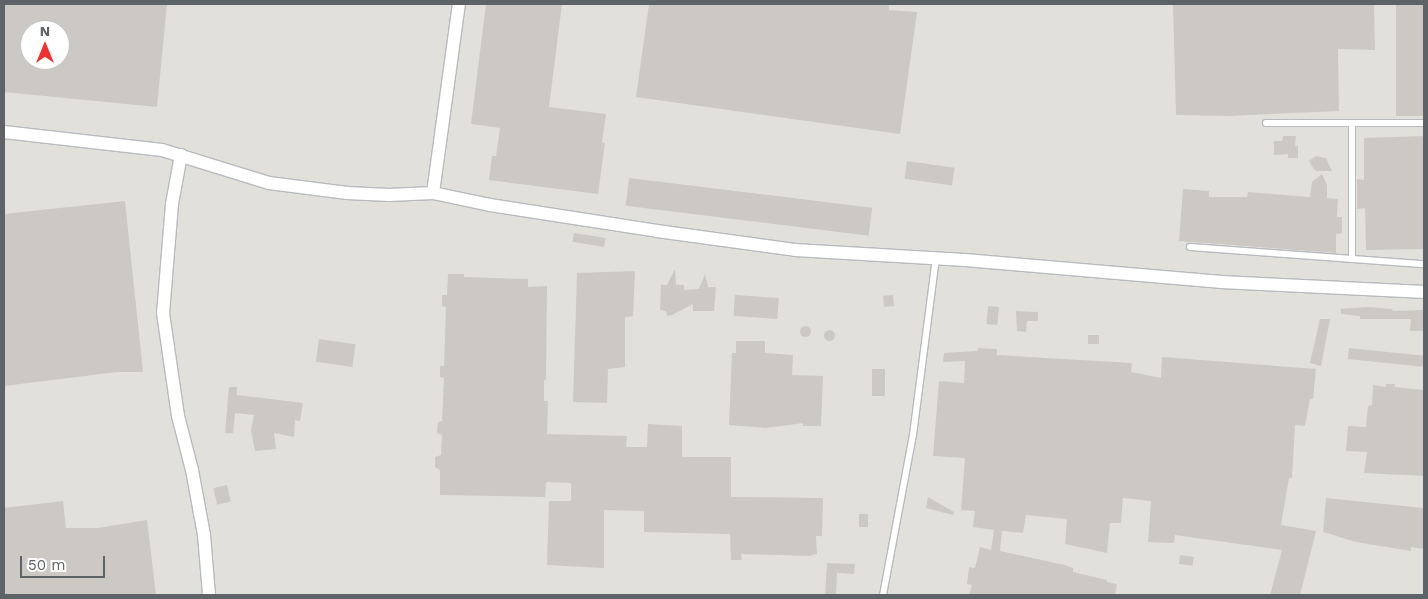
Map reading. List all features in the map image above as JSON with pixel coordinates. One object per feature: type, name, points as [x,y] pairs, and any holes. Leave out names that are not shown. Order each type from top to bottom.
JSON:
[{"type":"street","points":[[433,193],[459,4]]},
{"type":"street","points":[[4,132],[89,140],[162,150],[269,183],[347,193],[389,195],[433,193],[490,205],[794,250],[936,258],[1222,282],[1424,292]]},
{"type":"street","points":[[181,155],[172,204],[164,313],[178,416],[192,470],[204,535],[209,595]]},
{"type":"lane","points":[[1352,123],[1352,259]]},
{"type":"lane","points":[[1266,124],[1424,123]]},
{"type":"lane","points":[[1190,247],[1424,264]]},
{"type":"lane","points":[[883,595],[913,435],[936,258]]},
{"type":"shaded area","points":[[4,4],[1424,4],[1424,595],[4,595]]},
{"type":"building","points":[[4,4],[167,4],[157,107],[4,92]]},
{"type":"building","points":[[486,4],[562,4],[549,107],[606,114],[602,142],[605,143],[598,194],[489,180],[492,156],[496,156],[500,128],[471,124]]},
{"type":"building","points":[[649,4],[889,4],[889,10],[917,12],[900,134],[636,97]]},
{"type":"building","points":[[1173,4],[1374,4],[1375,50],[1338,49],[1339,111],[1227,116],[1176,115]]},
{"type":"building","points":[[1396,4],[1424,4],[1424,116],[1396,116]]},
{"type":"building","points":[[1283,136],[1296,136],[1295,146],[1298,146],[1298,158],[1288,158],[1288,154],[1274,155],[1274,141],[1282,141]]},
{"type":"building","points":[[1424,136],[1424,249],[1366,250],[1365,208],[1357,209],[1357,179],[1364,180],[1364,138]]},
{"type":"building","points":[[1316,156],[1326,158],[1332,171],[1316,171],[1309,161]]},
{"type":"building","points":[[907,161],[955,168],[952,186],[904,179]]},
{"type":"building","points":[[1322,174],[1327,185],[1327,198],[1338,199],[1337,217],[1342,217],[1342,233],[1336,234],[1336,253],[1179,241],[1183,189],[1209,191],[1209,197],[1247,197],[1248,192],[1310,197],[1312,182]]},
{"type":"building","points":[[629,178],[872,208],[869,236],[626,206]]},
{"type":"building","points":[[125,201],[143,372],[117,372],[4,386],[4,214]]},
{"type":"building","points":[[574,233],[606,238],[604,247],[573,242]]},
{"type":"building","points":[[675,269],[676,285],[684,285],[684,290],[699,289],[705,274],[708,287],[716,287],[714,311],[693,311],[693,304],[667,316],[666,311],[660,310],[661,285],[667,285]]},
{"type":"building","points":[[635,271],[633,316],[625,317],[625,367],[608,369],[607,403],[573,402],[577,273]]},
{"type":"building","points":[[448,274],[464,274],[464,277],[528,279],[528,287],[547,286],[544,401],[548,401],[547,434],[627,436],[626,447],[647,447],[648,424],[682,426],[682,457],[731,457],[731,497],[823,498],[822,536],[816,536],[817,554],[809,556],[741,554],[742,560],[731,560],[730,534],[644,532],[644,511],[604,510],[604,568],[547,565],[549,501],[571,501],[571,483],[546,482],[545,497],[440,495],[440,470],[435,467],[435,457],[441,455],[442,435],[437,433],[438,422],[442,421],[444,378],[440,377],[440,366],[444,366],[446,307],[442,306],[442,295],[447,295]]},
{"type":"building","points":[[735,295],[779,298],[777,319],[734,316]]},
{"type":"building","points":[[893,295],[894,306],[884,307],[883,296]]},
{"type":"building","points":[[988,306],[999,307],[997,325],[986,324]]},
{"type":"building","points":[[1367,307],[1393,309],[1392,311],[1424,310],[1423,331],[1410,331],[1411,319],[1360,319],[1360,316],[1341,314],[1341,309]]},
{"type":"building","points":[[1016,311],[1038,312],[1038,321],[1027,321],[1026,332],[1017,331]]},
{"type":"building","points":[[1320,319],[1330,319],[1321,366],[1310,363]]},
{"type":"building","points":[[805,325],[811,331],[805,337],[799,331]]},
{"type":"building","points":[[829,329],[835,335],[829,341],[823,335]]},
{"type":"building","points":[[1088,335],[1099,335],[1099,344],[1088,344]]},
{"type":"building","points":[[319,339],[356,344],[352,367],[316,362]]},
{"type":"building","points":[[736,341],[765,341],[765,353],[793,355],[792,375],[823,376],[821,426],[803,426],[803,423],[766,428],[729,425],[732,353],[736,353]]},
{"type":"building","points":[[978,348],[997,349],[997,355],[1132,363],[1131,372],[1161,378],[1162,357],[1316,369],[1313,399],[1310,399],[1305,426],[1295,425],[1292,478],[1289,478],[1281,525],[1316,531],[1300,595],[1270,595],[1282,550],[1175,535],[1174,543],[1148,542],[1151,501],[1123,498],[1121,523],[1110,523],[1107,553],[1065,544],[1067,519],[1026,515],[1023,533],[1002,531],[1000,551],[1065,565],[1073,568],[1073,572],[1107,580],[1107,582],[1117,584],[1115,595],[969,595],[972,585],[967,584],[969,567],[975,568],[980,547],[991,550],[994,530],[973,527],[975,511],[961,510],[965,458],[933,456],[939,381],[964,383],[965,361],[943,362],[944,353],[978,351]]},
{"type":"building","points":[[1349,348],[1424,356],[1422,367],[1348,359]]},
{"type":"building","points":[[872,369],[885,369],[885,396],[872,396]]},
{"type":"building","points":[[1386,384],[1395,384],[1394,387],[1424,390],[1424,476],[1364,473],[1367,452],[1346,451],[1348,426],[1366,427],[1368,406],[1372,405],[1373,385],[1386,387]]},
{"type":"building","points":[[229,387],[237,387],[237,395],[303,403],[300,421],[295,420],[294,437],[274,433],[276,449],[255,451],[251,430],[254,415],[235,413],[233,433],[225,433]]},
{"type":"building","points":[[227,485],[231,502],[217,505],[213,488]]},
{"type":"building","points":[[928,497],[954,512],[953,515],[926,508]]},
{"type":"building","points":[[1326,498],[1424,508],[1424,549],[1411,547],[1411,551],[1356,542],[1323,532]]},
{"type":"building","points":[[63,501],[66,528],[97,528],[147,520],[156,595],[4,595],[4,508]]},
{"type":"building","points":[[859,514],[868,514],[868,527],[859,527]]},
{"type":"building","points":[[1180,555],[1194,557],[1193,566],[1179,564]]},
{"type":"building","points":[[827,563],[855,564],[854,574],[837,573],[836,595],[825,595]]}]
